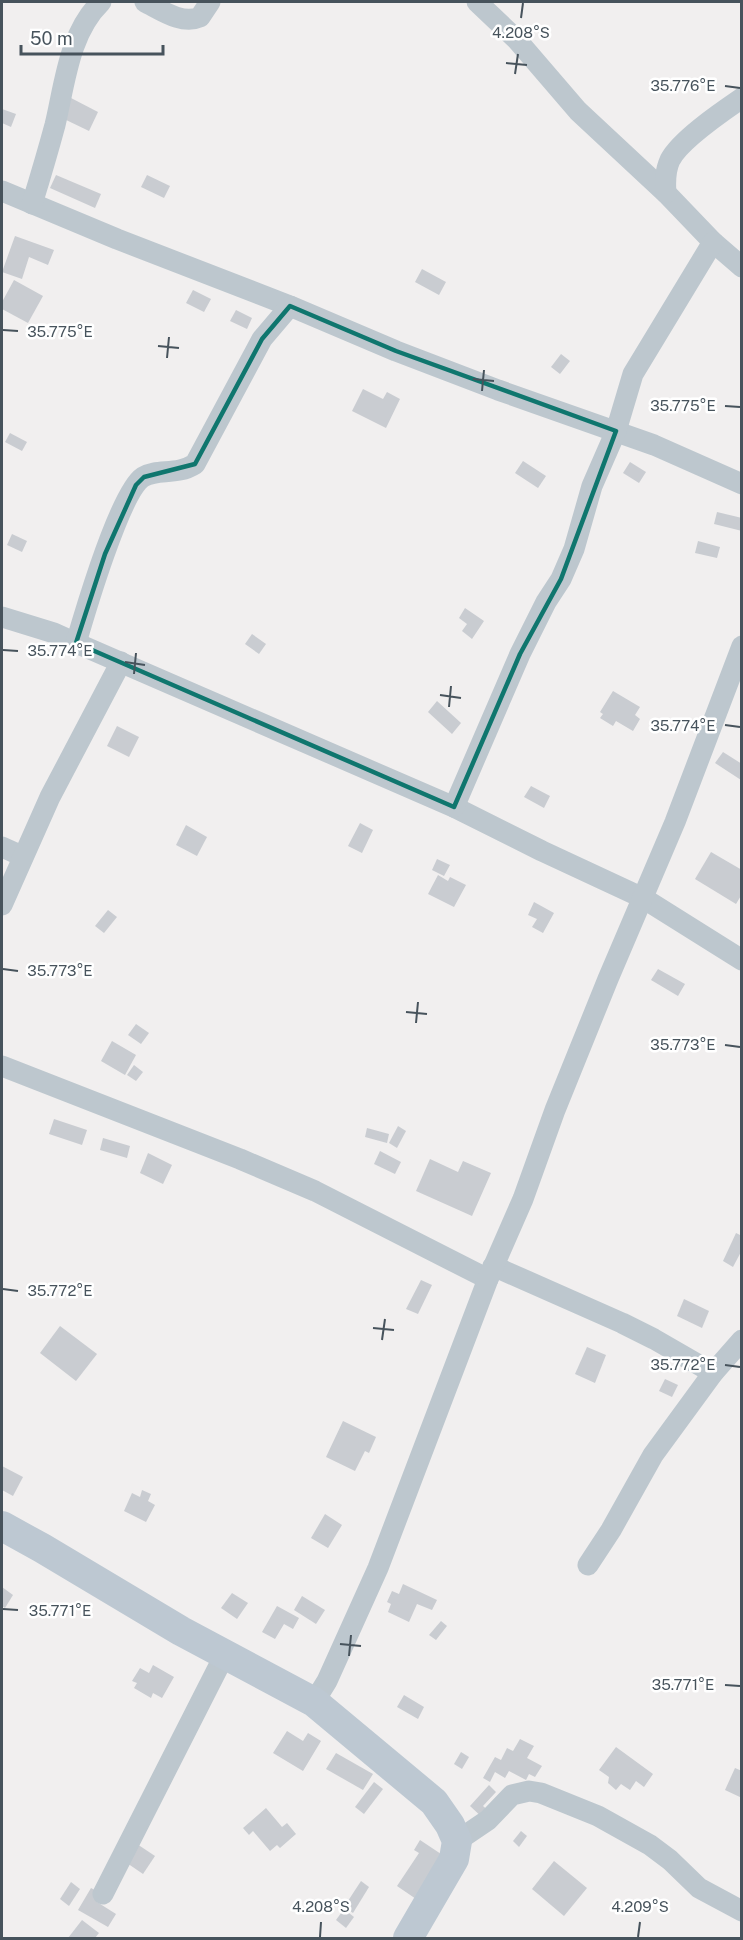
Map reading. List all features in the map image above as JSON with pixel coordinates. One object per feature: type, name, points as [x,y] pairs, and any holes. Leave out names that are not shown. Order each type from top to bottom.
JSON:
[{"type":"street","points":[[32,204],[54,127],[66,67],[92,11],[101,2]]},
{"type":"street","points":[[145,2],[178,18],[189,20],[200,17],[210,2]]},
{"type":"street","points":[[477,2],[517,40],[578,111],[741,267]]},
{"type":"street","points":[[666,193],[666,172],[677,150],[707,123],[741,98]]},
{"type":"street","points":[[2,191],[290,306],[396,351],[654,445],[741,484]]},
{"type":"street","points":[[454,807],[520,654],[546,602],[561,579],[574,549],[592,486],[616,431],[633,374],[713,242]]},
{"type":"street","points":[[76,643],[108,545],[136,484],[144,477],[160,472],[177,472],[195,464],[262,339],[290,306]]},
{"type":"street","points":[[2,617],[54,633],[454,807],[643,898],[741,960]]},
{"type":"street","points":[[314,1702],[327,1681],[374,1577],[490,1273],[523,1199],[555,1110],[675,822],[741,646]]},
{"type":"street","points":[[2,905],[50,797],[121,662]]},
{"type":"street","points":[[2,847],[22,856]]},
{"type":"street","points":[[2,1066],[189,1138],[315,1191],[490,1273],[622,1323],[713,1373]]},
{"type":"street","points":[[588,1565],[611,1530],[653,1455],[713,1373],[741,1340]]},
{"type":"street","points":[[2,1526],[182,1631],[314,1702],[434,1802],[450,1825],[457,1841],[454,1859],[408,1938]]},
{"type":"street","points":[[103,1894],[225,1654]]},
{"type":"street","points":[[457,1841],[488,1820],[512,1795],[529,1791],[541,1793],[598,1816],[650,1845],[670,1860],[699,1888],[741,1911]]},
{"type":"highlighted area","points":[[290,306],[396,351],[616,431],[561,579],[520,654],[454,807],[76,643],[105,554],[136,485],[144,477],[195,464],[262,339]]},
{"type":"building","points":[[71,98],[98,112],[89,131],[62,118]]},
{"type":"building","points":[[2,109],[16,114],[11,127],[2,123]]},
{"type":"building","points":[[56,175],[101,194],[95,208],[50,188]]},
{"type":"building","points":[[147,175],[170,186],[164,198],[141,187]]},
{"type":"building","points":[[15,236],[54,250],[48,265],[29,257],[22,279],[2,272]]},
{"type":"building","points":[[422,269],[446,282],[439,295],[415,282]]},
{"type":"building","points":[[14,280],[43,296],[28,323],[2,309],[2,302]]},
{"type":"building","points":[[193,290],[211,299],[204,312],[186,303]]},
{"type":"building","points":[[236,310],[252,318],[247,329],[230,321]]},
{"type":"building","points":[[561,354],[570,361],[560,374],[551,367]]},
{"type":"building","points":[[363,389],[383,399],[387,392],[400,399],[386,428],[352,411]]},
{"type":"building","points":[[10,433],[27,442],[22,451],[5,442]]},
{"type":"building","points":[[523,461],[546,476],[538,488],[515,473]]},
{"type":"building","points":[[630,462],[646,472],[639,483],[623,473]]},
{"type":"building","points":[[717,512],[742,518],[742,531],[714,524]]},
{"type":"building","points":[[12,534],[27,541],[22,552],[7,545]]},
{"type":"building","points":[[698,541],[720,547],[717,558],[695,553]]},
{"type":"building","points":[[465,608],[484,621],[472,639],[462,631],[467,624],[459,618]]},
{"type":"building","points":[[252,634],[266,644],[259,654],[245,644]]},
{"type":"building","points":[[613,691],[640,707],[635,715],[640,719],[633,731],[616,721],[613,726],[600,718],[603,714],[600,712]]},
{"type":"building","points":[[437,701],[461,723],[452,734],[428,712]]},
{"type":"building","points":[[117,726],[139,737],[129,757],[107,746]]},
{"type":"building","points":[[723,752],[742,764],[741,780],[715,763]]},
{"type":"building","points":[[531,786],[550,796],[544,808],[524,797]]},
{"type":"building","points":[[360,823],[373,830],[362,853],[348,846]]},
{"type":"building","points":[[186,825],[207,837],[197,856],[176,845]]},
{"type":"building","points":[[711,852],[742,870],[742,894],[736,904],[695,879]]},
{"type":"building","points":[[437,859],[450,865],[444,876],[432,870]]},
{"type":"building","points":[[438,875],[448,881],[450,877],[466,885],[454,907],[428,894]]},
{"type":"building","points":[[534,902],[554,913],[543,933],[532,927],[537,919],[528,915]]},
{"type":"building","points":[[108,910],[117,917],[104,933],[95,926]]},
{"type":"building","points":[[658,969],[685,984],[678,996],[651,980]]},
{"type":"building","points":[[136,1024],[149,1033],[141,1044],[128,1035]]},
{"type":"building","points":[[112,1041],[136,1055],[125,1075],[101,1061]]},
{"type":"building","points":[[134,1065],[143,1072],[136,1081],[127,1075]]},
{"type":"building","points":[[54,1119],[87,1130],[82,1145],[49,1134]]},
{"type":"building","points":[[398,1126],[406,1131],[397,1148],[389,1143]]},
{"type":"building","points":[[367,1128],[389,1134],[387,1143],[365,1137]]},
{"type":"building","points":[[103,1138],[130,1146],[127,1158],[100,1150]]},
{"type":"building","points":[[380,1151],[401,1162],[395,1174],[374,1164]]},
{"type":"building","points":[[148,1153],[172,1165],[163,1184],[140,1173]]},
{"type":"building","points":[[430,1159],[458,1172],[463,1161],[491,1173],[472,1216],[416,1191]]},
{"type":"building","points":[[736,1233],[742,1236],[742,1250],[733,1267],[723,1261]]},
{"type":"building","points":[[421,1280],[432,1285],[418,1314],[406,1309]]},
{"type":"building","points":[[684,1299],[709,1311],[702,1328],[677,1316]]},
{"type":"building","points":[[60,1326],[97,1354],[76,1381],[40,1353]]},
{"type":"building","points":[[587,1347],[606,1355],[595,1383],[575,1374]]},
{"type":"building","points":[[665,1379],[678,1385],[672,1397],[659,1391]]},
{"type":"building","points":[[343,1421],[376,1437],[369,1453],[365,1451],[355,1471],[326,1457]]},
{"type":"building","points":[[2,1466],[23,1477],[13,1496],[2,1490]]},
{"type":"building","points":[[142,1490],[151,1494],[148,1501],[155,1505],[146,1522],[124,1511],[132,1493],[140,1497]]},
{"type":"building","points":[[325,1514],[342,1525],[328,1548],[311,1538]]},
{"type":"building","points":[[403,1584],[437,1600],[432,1610],[417,1604],[409,1622],[388,1612],[391,1604],[387,1602],[392,1591],[399,1594]]},
{"type":"building","points":[[2,1587],[13,1595],[5,1608],[2,1606]]},
{"type":"building","points":[[232,1593],[248,1603],[237,1619],[221,1608]]},
{"type":"building","points":[[302,1596],[325,1610],[316,1624],[294,1610]]},
{"type":"building","points":[[277,1606],[299,1618],[293,1629],[284,1624],[275,1639],[262,1632]]},
{"type":"building","points":[[441,1621],[447,1626],[436,1640],[429,1635]]},
{"type":"building","points":[[153,1665],[174,1677],[162,1698],[153,1693],[151,1698],[134,1688],[137,1683],[132,1681],[140,1668],[149,1673]]},
{"type":"building","points":[[404,1695],[424,1707],[418,1719],[397,1707]]},
{"type":"building","points":[[287,1731],[303,1741],[308,1733],[321,1741],[303,1771],[273,1753]]},
{"type":"building","points":[[520,1739],[534,1746],[527,1758],[542,1766],[535,1777],[529,1774],[526,1780],[509,1771],[505,1778],[495,1772],[490,1782],[483,1778],[495,1757],[501,1760],[507,1748],[513,1751]]},
{"type":"building","points":[[616,1747],[653,1774],[644,1787],[636,1781],[630,1790],[621,1784],[616,1790],[608,1783],[609,1777],[599,1770]]},
{"type":"building","points":[[461,1752],[469,1757],[462,1769],[454,1764]]},
{"type":"building","points":[[336,1753],[373,1774],[363,1790],[326,1769]]},
{"type":"building","points":[[735,1768],[742,1771],[742,1798],[725,1790]]},
{"type":"building","points":[[374,1782],[383,1789],[364,1814],[355,1807]]},
{"type":"building","points":[[489,1785],[496,1792],[483,1806],[491,1813],[485,1820],[470,1806]]},
{"type":"building","points":[[266,1808],[282,1827],[287,1823],[296,1834],[280,1848],[277,1845],[270,1851],[253,1831],[249,1835],[243,1828]]},
{"type":"building","points":[[521,1831],[527,1836],[519,1847],[513,1841]]},
{"type":"building","points":[[420,1840],[447,1858],[419,1901],[397,1886],[419,1853],[414,1850]]},
{"type":"building","points":[[137,1844],[155,1856],[143,1874],[124,1861]]},
{"type":"building","points":[[554,1861],[587,1888],[564,1916],[532,1889]]},
{"type":"building","points":[[361,1881],[369,1887],[353,1913],[344,1907]]},
{"type":"building","points":[[71,1882],[80,1889],[69,1906],[60,1899]]},
{"type":"building","points":[[91,1888],[102,1894],[97,1902],[116,1914],[108,1927],[78,1910]]},
{"type":"building","points":[[344,1909],[354,1917],[346,1928],[336,1920]]},
{"type":"building","points":[[82,1920],[99,1933],[95,1938],[68,1938]]}]
